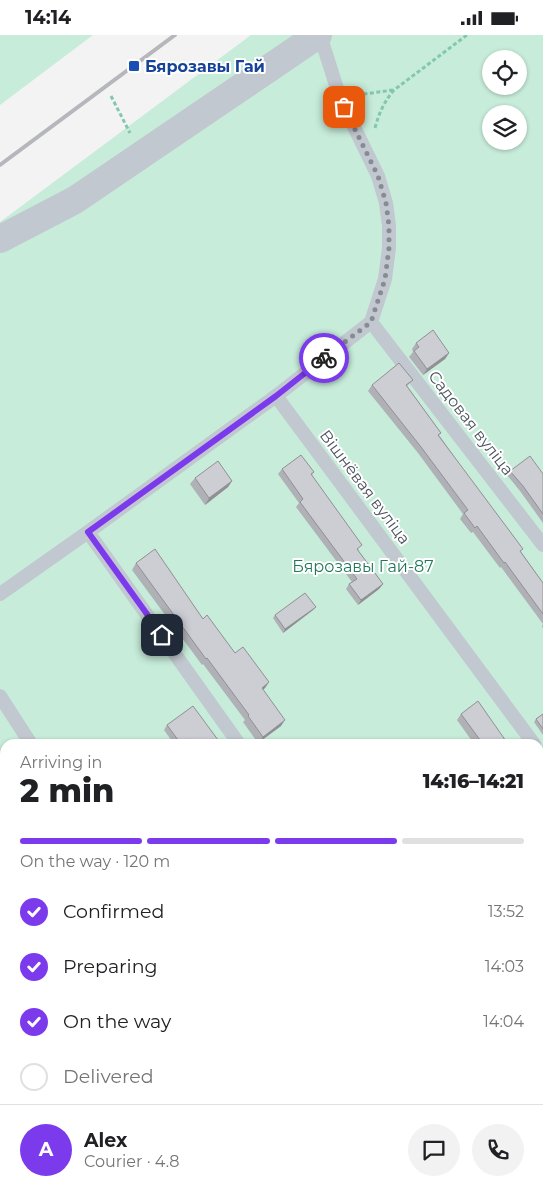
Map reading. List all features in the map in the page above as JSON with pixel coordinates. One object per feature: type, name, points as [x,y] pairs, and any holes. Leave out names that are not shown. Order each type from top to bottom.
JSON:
[{"type":"street","points":[[0,239],[75,200],[319,35]]},
{"type":"lane","points":[[0,594],[276,396],[371,322],[385,279],[389,248],[386,203],[371,160],[340,98],[319,35]]},
{"type":"lane","name":"Садовая вуліца","points":[[371,322],[543,545]]},
{"type":"lane","name":"Вішнёвая вуліца","points":[[276,396],[530,739]]},
{"type":"lane","points":[[88,532],[235,739]]},
{"type":"lane","points":[[0,697],[28,739]]},
{"type":"path","points":[[371,160],[374,130],[385,100],[394,90],[467,35]]},
{"type":"path","points":[[340,98],[394,90]]},
{"type":"path","points":[[111,96],[142,155]]},
{"type":"green space","points":[[0,35],[93,35],[0,105]]},
{"type":"green space","name":"Бярозавы Гай-87","points":[[251,35],[543,35],[543,739],[0,739],[0,222]]},
{"type":"building","points":[[433,330],[449,353],[427,369],[414,351],[419,347],[416,343]]},
{"type":"building","points":[[399,363],[413,380],[406,385],[441,433],[438,435],[523,549],[520,551],[543,583],[543,614],[477,526],[475,528],[464,513],[468,510],[372,385]]},
{"type":"building","points":[[301,455],[314,472],[311,474],[362,545],[357,549],[383,584],[361,600],[349,584],[357,579],[300,502],[303,499],[282,469]]},
{"type":"building","points":[[530,456],[543,474],[543,514],[510,471]]},
{"type":"building","points":[[218,461],[232,481],[209,498],[195,478]]},
{"type":"building","points":[[155,549],[203,619],[207,615],[235,653],[243,647],[269,682],[262,688],[285,720],[263,737],[249,715],[136,563]]},
{"type":"building","points":[[305,593],[316,607],[285,629],[275,615]]},
{"type":"building","points":[[478,701],[505,739],[479,739],[461,714]]},
{"type":"building","points":[[193,706],[217,739],[177,739],[167,725]]},
{"type":"building","points":[[543,714],[543,729],[536,719]]},
{"type":"railway","points":[[0,165],[175,35]]},
{"type":"way so far","points":[[324,358],[371,322],[385,279],[389,248],[386,203],[378,176],[344,107]]},
{"type":"place","name":"Бярозавы Гай","points":[[134,66]]},
{"type":"route","points":[[162,635],[88,532],[276,396],[324,358]]}]
